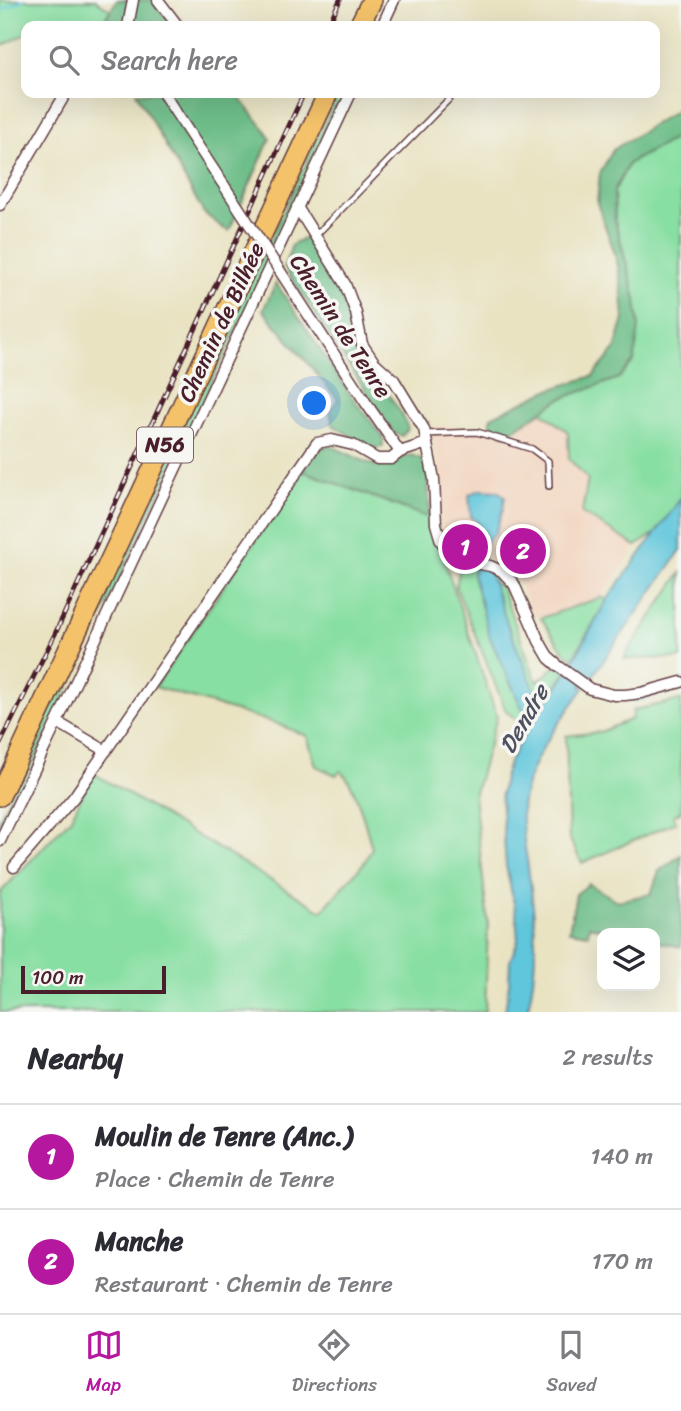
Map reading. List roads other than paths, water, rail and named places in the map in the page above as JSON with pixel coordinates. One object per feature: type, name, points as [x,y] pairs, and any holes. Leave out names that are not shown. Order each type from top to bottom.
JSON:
[{"type":"highway","points":[[362,21],[372,0]]},
{"type":"highway","name":"N56","points":[[0,796],[326,98]]},
{"type":"street","points":[[129,21],[132,0]]},
{"type":"street","points":[[158,0],[174,21]]},
{"type":"street","points":[[384,21],[394,0]]},
{"type":"street","points":[[0,205],[63,98]]},
{"type":"street","name":"Chemin de Tenre","points":[[166,98],[372,414],[400,452]]},
{"type":"street","name":"Chemin de Bilhée","points":[[0,841],[349,98]]},
{"type":"street","name":"Chemin de Tenre","points":[[298,207],[345,284],[356,313],[362,344],[374,362],[394,380],[425,429],[435,479],[436,524],[441,541],[452,556],[502,571],[514,584],[549,658],[586,686],[602,693],[625,695],[681,682]]},
{"type":"street","points":[[14,867],[74,797],[317,443],[332,440],[353,445],[377,459],[391,458],[426,439]]},
{"type":"street","points":[[58,722],[106,751]]},
{"type":"lane","points":[[316,235],[450,98]]},
{"type":"lane","points":[[426,439],[477,432],[532,449],[548,461],[549,486]]},
{"type":"water","points":[[479,490],[497,491],[505,496],[495,534],[489,538],[482,557],[539,700],[527,716],[490,638],[473,575],[475,563],[472,554],[479,532],[478,523],[471,517],[469,495]]},
{"type":"water","points":[[681,498],[681,550],[590,680],[586,678],[581,686],[584,688],[540,752],[528,780],[522,815],[535,926],[535,961],[527,1012],[505,1012],[510,961],[518,941],[516,913],[506,866],[501,795],[504,777],[526,732],[566,674],[607,600]]},
{"type":"waterway","points":[[0,11],[23,0]]},
{"type":"waterway","points":[[634,701],[681,688]]},
{"type":"railway","points":[[330,21],[340,0]]},
{"type":"railway","points":[[0,744],[55,634],[302,98]]},
{"type":"place","name":"Moulin de Tenre (Anc.)","points":[[465,547]]},
{"type":"place","name":"Manche","points":[[523,551]]},
{"type":"water label","name":"Dendre","points":[[524,719]]}]
